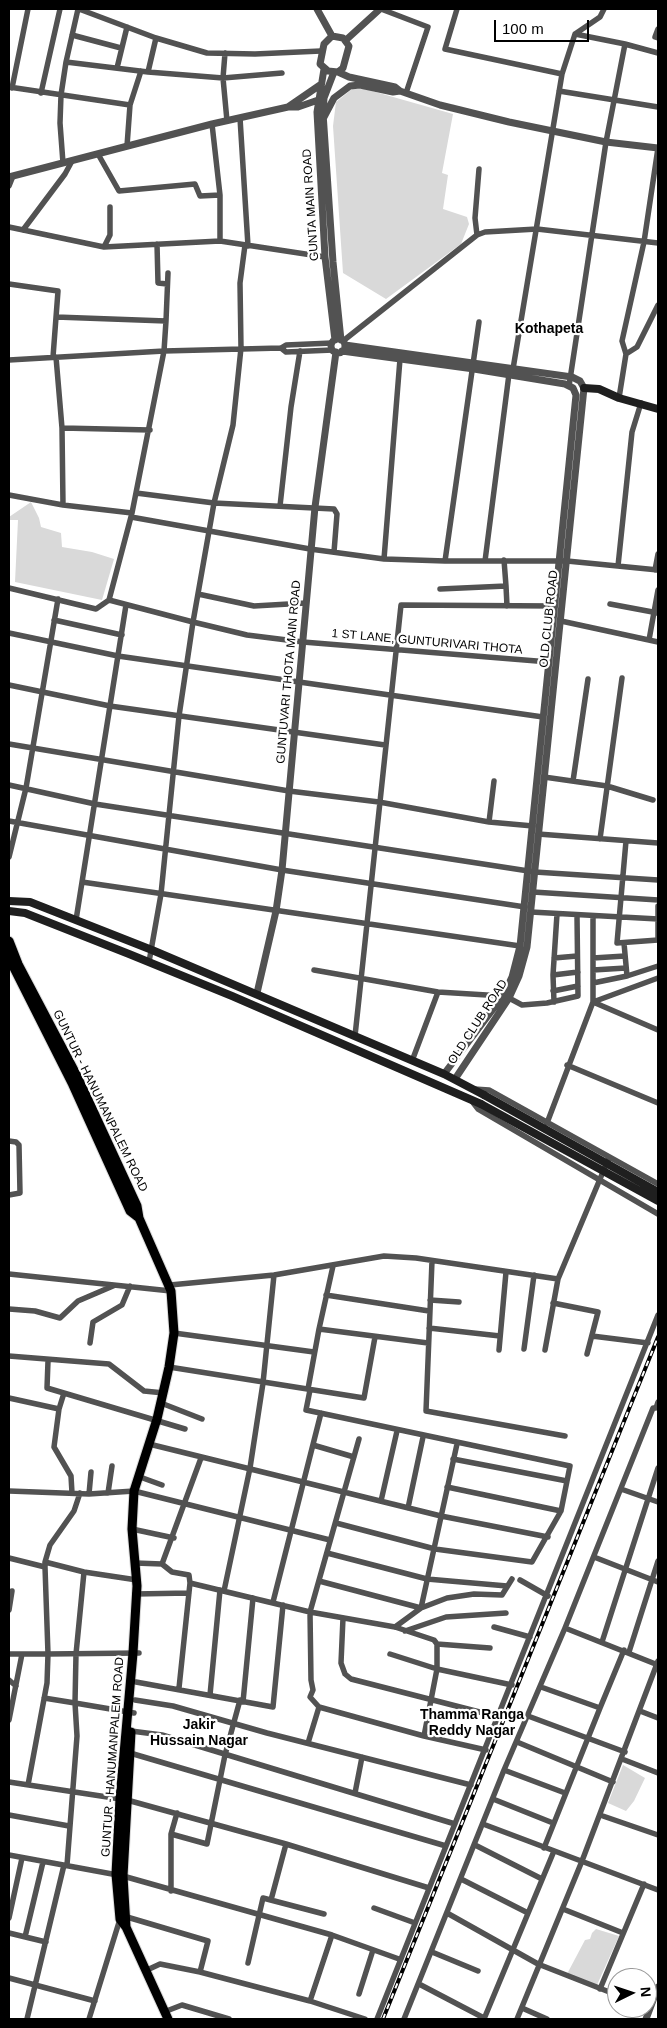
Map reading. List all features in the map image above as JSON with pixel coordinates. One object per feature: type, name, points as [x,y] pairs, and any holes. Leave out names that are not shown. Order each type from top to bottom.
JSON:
[{"type":"main road","points":[[584,388],[599,389],[619,398],[658,409]]},
{"type":"main road","points":[[9,901],[30,902],[152,950],[444,1074],[658,1192]]},
{"type":"main road","points":[[9,911],[25,913],[149,962],[470,1098],[658,1201]]},
{"type":"main road","name":"GUNTUR - HANUMANPALEM ROAD","points":[[9,941],[18,964],[76,1074],[171,1288],[174,1333],[169,1366],[157,1419],[134,1491],[132,1529],[138,1589],[136,1682],[135,1700],[131,1712],[130,1753],[123,1800]]},
{"type":"main road","name":"GUNTUR - HANUMANPALEM ROAD","points":[[9,958],[72,1083],[130,1211],[139,1218]]},
{"type":"main road","name":"GUNTUR - HANUMANPALEM ROAD","points":[[136,1653],[123,1800],[120,1875],[123,1918],[166,2016]]},
{"type":"street","points":[[28,9],[10,88],[130,105]]},
{"type":"street","points":[[41,93],[60,9]]},
{"type":"street","points":[[63,163],[60,123],[61,95],[78,9],[156,38],[207,53],[322,51]]},
{"type":"street","points":[[317,9],[332,36],[344,39]]},
{"type":"street","points":[[344,39],[372,9]]},
{"type":"street","points":[[344,39],[380,9],[428,27],[403,92]]},
{"type":"street","points":[[457,9],[445,49],[562,74]]},
{"type":"street","points":[[485,561],[511,372],[554,132],[562,74],[575,34],[600,17],[604,9]]},
{"type":"street","points":[[117,68],[127,27]]},
{"type":"street","points":[[658,28],[654,37],[658,38]]},
{"type":"street","points":[[575,34],[625,44],[658,54]]},
{"type":"street","points":[[72,35],[121,48]]},
{"type":"street","points":[[332,36],[326,41],[322,51],[320,64],[324,69],[395,87],[403,92],[440,105],[554,132],[606,142],[658,148],[644,242],[622,342],[626,354],[619,398]]},
{"type":"street","points":[[148,72],[156,38]]},
{"type":"street","points":[[336,72],[343,68],[348,50],[344,39]]},
{"type":"street","points":[[9,360],[164,351],[281,348],[286,345],[338,345],[511,372],[569,386],[572,377],[606,142],[625,44]]},
{"type":"street","points":[[225,53],[223,78],[227,121]]},
{"type":"street","points":[[66,62],[148,72],[223,78],[282,73]]},
{"type":"street","name":"GUNTA MAIN ROAD","points":[[324,69],[320,85],[332,284],[338,345]]},
{"type":"street","points":[[127,146],[130,105],[141,71]]},
{"type":"street","name":"GUNTA MAIN ROAD","points":[[332,284],[325,257],[321,100],[336,72]]},
{"type":"street","points":[[288,107],[320,85]]},
{"type":"street","points":[[323,120],[334,98],[350,86],[360,85],[393,92],[403,92]]},
{"type":"street","points":[[559,92],[658,107]]},
{"type":"street","points":[[9,186],[11,176],[212,124],[288,107],[292,108],[321,100]]},
{"type":"street","points":[[149,962],[161,894],[179,716],[186,666],[214,504],[233,425],[241,348],[240,283],[247,245],[240,118]]},
{"type":"street","points":[[212,124],[220,195],[220,241]]},
{"type":"street","points":[[98,154],[119,191],[195,184],[200,196],[220,195]]},
{"type":"street","points":[[23,230],[65,174],[72,161]]},
{"type":"street","points":[[477,235],[476,218],[479,169]]},
{"type":"street","points":[[104,247],[110,235],[110,207]]},
{"type":"street","points":[[9,227],[104,247],[220,241],[325,257]]},
{"type":"street","points":[[338,345],[477,235],[485,232],[537,228],[658,243]]},
{"type":"street","points":[[157,244],[158,283],[167,284]]},
{"type":"street","points":[[9,588],[96,609],[109,600],[132,515],[150,430],[164,351],[168,273]]},
{"type":"street","points":[[9,284],[58,291],[54,357],[62,428],[63,505]]},
{"type":"street","points":[[626,354],[637,347],[658,305]]},
{"type":"street","points":[[56,317],[166,321]]},
{"type":"street","points":[[445,561],[479,322]]},
{"type":"street","points":[[281,348],[286,352],[338,345],[400,359],[474,366]]},
{"type":"street","name":"GUNTUVARI THOTA MAIN ROAD","points":[[257,993],[276,911],[282,870],[296,732],[310,549],[338,345]]},
{"type":"street","points":[[280,506],[290,407],[300,351]]},
{"type":"street","points":[[384,559],[400,359]]},
{"type":"street","points":[[511,372],[572,377],[580,381],[584,388]]},
{"type":"street","name":"OLD CLUB ROAD","points":[[455,1079],[506,997],[525,958],[533,892],[533,826],[576,398],[575,391],[569,386]]},
{"type":"street","name":"OLD CLUB ROAD","points":[[444,1074],[506,997],[520,946],[538,834],[584,388]]},
{"type":"street","points":[[618,566],[632,432],[641,403]]},
{"type":"street","points":[[62,428],[150,430]]},
{"type":"street","points":[[136,493],[214,504],[315,507],[337,511],[334,552]]},
{"type":"street","points":[[9,495],[132,515],[310,549],[384,559],[567,561],[657,570],[658,554]]},
{"type":"street","points":[[504,560],[507,606]]},
{"type":"street","points":[[440,588],[506,586]]},
{"type":"street","points":[[649,640],[656,613],[658,590]]},
{"type":"street","points":[[198,594],[254,606],[306,603]]},
{"type":"street","points":[[9,857],[26,788],[58,599]]},
{"type":"street","name":"1 ST LANE, GUNTURIVARI THOTA","points":[[109,600],[247,635],[303,642],[549,662]]},
{"type":"street","points":[[610,604],[656,613]]},
{"type":"street","points":[[76,920],[126,605]]},
{"type":"street","points":[[355,1036],[401,605],[555,606]]},
{"type":"street","points":[[54,620],[122,635]]},
{"type":"street","points":[[561,621],[658,642]]},
{"type":"street","points":[[9,632],[118,656],[543,717]]},
{"type":"street","points":[[600,839],[622,678]]},
{"type":"street","points":[[573,781],[588,679]]},
{"type":"street","points":[[9,685],[110,706],[385,745]]},
{"type":"street","points":[[9,744],[289,791],[379,802],[489,822],[533,826]]},
{"type":"street","points":[[544,777],[607,786],[653,800]]},
{"type":"street","points":[[489,822],[494,781]]},
{"type":"street","points":[[9,785],[95,804],[532,871],[658,880]]},
{"type":"street","points":[[9,821],[371,885],[525,907]]},
{"type":"street","points":[[538,834],[658,843]]},
{"type":"street","points":[[626,841],[617,943],[658,940],[658,906]]},
{"type":"street","points":[[82,882],[520,946]]},
{"type":"street","points":[[533,892],[658,900]]},
{"type":"street","points":[[531,912],[593,917],[658,919]]},
{"type":"street","points":[[554,1002],[553,974],[557,914]]},
{"type":"street","points":[[314,970],[438,992],[506,997],[522,1005],[554,1002],[578,996],[577,916]]},
{"type":"street","points":[[547,1123],[567,1066],[593,1002],[593,917]]},
{"type":"street","points":[[624,943],[627,976]]},
{"type":"street","points":[[554,958],[577,956]]},
{"type":"street","points":[[593,958],[625,956]]},
{"type":"street","points":[[593,983],[627,976],[658,966]]},
{"type":"street","points":[[593,970],[626,968]]},
{"type":"street","points":[[553,974],[578,972]]},
{"type":"street","points":[[593,1002],[658,978]]},
{"type":"street","points":[[553,991],[578,986]]},
{"type":"street","points":[[412,1061],[438,992]]},
{"type":"street","points":[[593,1002],[658,1030]]},
{"type":"street","points":[[567,1066],[658,1103]]},
{"type":"street","points":[[474,1089],[489,1090],[658,1184]]},
{"type":"street","points":[[470,1098],[478,1109],[658,1214]]},
{"type":"street","points":[[9,1141],[16,1142],[19,1145],[20,1193],[9,1195]]},
{"type":"street","points":[[546,1350],[558,1279],[609,1158]]},
{"type":"street","points":[[9,1274],[115,1285],[171,1288],[274,1275],[384,1256],[558,1279]]},
{"type":"street","points":[[432,1261],[426,1411],[565,1436]]},
{"type":"street","points":[[332,1266],[318,1329],[306,1410],[423,1437],[570,1466],[561,1510],[548,1537],[532,1562],[435,1549],[336,1523]]},
{"type":"street","points":[[499,1350],[506,1272]]},
{"type":"street","points":[[210,1695],[222,1590],[250,1468],[263,1383],[274,1275]]},
{"type":"street","points":[[524,1349],[534,1276]]},
{"type":"street","points":[[9,1310],[35,1311],[60,1318],[78,1301],[115,1285]]},
{"type":"street","points":[[90,1343],[93,1322],[122,1305],[130,1286]]},
{"type":"street","points":[[326,1294],[429,1311]]},
{"type":"street","points":[[430,1300],[459,1302]]},
{"type":"street","points":[[553,1303],[598,1312],[587,1354]]},
{"type":"street","points":[[377,2019],[530,1636],[548,1596],[658,1315]]},
{"type":"street","points":[[429,1328],[500,1336]]},
{"type":"street","points":[[318,1329],[428,1343]]},
{"type":"street","points":[[174,1333],[267,1344],[314,1352]]},
{"type":"street","points":[[592,1336],[648,1342]]},
{"type":"street","points":[[169,1366],[263,1383],[364,1398],[375,1337]]},
{"type":"street","points":[[9,1356],[48,1361],[109,1364],[144,1391],[164,1393]]},
{"type":"street","points":[[48,1361],[46,1388],[157,1419],[185,1429]]},
{"type":"street","points":[[64,1393],[59,1409],[54,1447],[71,1476],[72,1493]]},
{"type":"street","points":[[9,1398],[59,1409]]},
{"type":"street","points":[[161,1403],[202,1419]]},
{"type":"street","points":[[412,2019],[405,2018],[418,1984],[504,1770],[541,1687],[653,1408],[658,1406]]},
{"type":"street","points":[[273,1602],[290,1529],[321,1414]]},
{"type":"street","points":[[381,1500],[396,1431]]},
{"type":"street","points":[[408,1508],[423,1437]]},
{"type":"street","points":[[359,1440],[310,1612],[311,1680],[313,1687],[310,1700],[319,1707],[424,1736],[486,1750]]},
{"type":"street","points":[[149,1444],[441,1516],[548,1537]]},
{"type":"street","points":[[421,1608],[457,1444]]},
{"type":"street","points":[[313,1445],[354,1457]]},
{"type":"street","points":[[162,1564],[174,1538],[201,1458]]},
{"type":"street","points":[[453,1459],[567,1481]]},
{"type":"street","points":[[108,1493],[112,1466]]},
{"type":"street","points":[[602,1642],[658,1471]]},
{"type":"street","points":[[89,1494],[91,1472]]},
{"type":"street","points":[[140,1477],[162,1485]]},
{"type":"street","points":[[447,1486],[561,1510]]},
{"type":"street","points":[[621,1489],[658,1502]]},
{"type":"street","points":[[9,1491],[89,1494],[134,1491],[330,1540]]},
{"type":"street","points":[[28,1785],[44,1698],[48,1654],[45,1565],[50,1545],[74,1511],[80,1493]]},
{"type":"street","points":[[132,1529],[174,1538]]},
{"type":"street","points":[[327,1554],[427,1579],[507,1586]]},
{"type":"street","points":[[594,1557],[658,1582]]},
{"type":"street","points":[[9,1558],[84,1572],[138,1589],[189,1593]]},
{"type":"street","points":[[136,1562],[162,1564],[172,1572],[189,1575],[190,1583],[179,1688]]},
{"type":"street","points":[[544,1848],[575,1766],[626,1651],[658,1562]]},
{"type":"street","points":[[27,2019],[37,1985],[65,1865],[77,1726],[76,1654],[84,1572]]},
{"type":"street","points":[[400,1629],[421,1608],[447,1598],[474,1594],[502,1595],[512,1579]]},
{"type":"street","points":[[520,1580],[548,1596]]},
{"type":"street","points":[[319,1581],[421,1608]]},
{"type":"street","points":[[190,1583],[310,1612],[400,1629],[434,1640],[437,1644],[437,1669],[424,1736]]},
{"type":"street","points":[[9,1610],[12,1591]]},
{"type":"street","points":[[171,1834],[207,1844],[213,1823],[219,1779],[234,1723],[243,1699],[253,1598]]},
{"type":"street","points":[[136,1682],[243,1699],[272,1708],[275,1702],[283,1605]]},
{"type":"street","points":[[400,1629],[446,1617],[506,1613]]},
{"type":"street","points":[[343,1618],[340,1654],[345,1674],[351,1679],[499,1717]]},
{"type":"street","points":[[494,1627],[530,1636]]},
{"type":"street","points":[[517,2019],[538,1964],[563,1909],[658,1664],[565,1628]]},
{"type":"street","points":[[437,1644],[490,1648]]},
{"type":"street","points":[[9,1654],[136,1653]]},
{"type":"street","points":[[9,1720],[22,1654]]},
{"type":"street","points":[[390,1654],[437,1669],[512,1685]]},
{"type":"street","points":[[9,1680],[16,1686]]},
{"type":"street","points":[[541,1687],[600,1708]]},
{"type":"street","points":[[44,1698],[131,1712]]},
{"type":"street","points":[[135,1700],[173,1706],[471,1785]]},
{"type":"street","points":[[308,1743],[319,1707]]},
{"type":"street","points":[[640,1711],[658,1718]]},
{"type":"street","points":[[528,1716],[625,1752]]},
{"type":"street","points":[[131,1731],[162,1735],[455,1824]]},
{"type":"street","points":[[517,1742],[613,1782]]},
{"type":"street","points":[[130,1753],[446,1846]]},
{"type":"street","points":[[355,1794],[362,1757]]},
{"type":"street","points":[[622,1759],[658,1773]]},
{"type":"street","points":[[504,1770],[565,1793]]},
{"type":"street","points":[[9,1782],[123,1800],[176,1813],[286,1844],[429,1888]]},
{"type":"street","points":[[493,1799],[553,1823]]},
{"type":"street","points":[[171,1891],[171,1834],[176,1813]]},
{"type":"street","points":[[9,1815],[69,1826]]},
{"type":"street","points":[[600,1815],[658,1835]]},
{"type":"street","points":[[483,1824],[658,1890]]},
{"type":"street","points":[[271,1900],[286,1844]]},
{"type":"street","points":[[475,1845],[542,1879]]},
{"type":"street","points":[[418,1984],[484,2019],[554,1852]]},
{"type":"street","points":[[9,1855],[120,1875],[171,1891],[332,1935],[400,1959]]},
{"type":"street","points":[[9,1918],[22,1858]]},
{"type":"street","points":[[25,1937],[43,1862]]},
{"type":"street","points":[[461,1879],[528,1913]]},
{"type":"street","points":[[600,1989],[644,1884]]},
{"type":"street","points":[[248,1963],[263,1898],[324,1914]]},
{"type":"street","points":[[374,1908],[414,1923]]},
{"type":"street","points":[[563,1909],[623,1933]]},
{"type":"street","points":[[447,1913],[538,1964],[607,1991]]},
{"type":"street","points":[[89,2019],[123,1918],[208,1941],[200,1972]]},
{"type":"street","points":[[9,1933],[46,1942]]},
{"type":"street","points":[[310,2001],[332,1935]]},
{"type":"street","points":[[359,1994],[373,1950]]},
{"type":"street","points":[[432,1952],[478,1971]]},
{"type":"street","points":[[145,1971],[160,1964],[200,1972],[310,2001],[365,2019]]},
{"type":"street","points":[[9,1978],[96,2001]]},
{"type":"street","points":[[166,2016],[182,2005],[229,2019]]},
{"type":"street","points":[[522,2008],[547,2019]]},
{"type":"shaded area","points":[[352,89],[365,89],[453,114],[442,173],[448,175],[443,209],[467,217],[469,224],[461,244],[386,299],[343,273],[333,126],[336,102]]},
{"type":"shaded area","points":[[31,502],[41,527],[61,533],[62,547],[92,552],[114,559],[102,600],[15,582],[18,520],[9,520],[9,517]]},
{"type":"shaded area","points":[[623,1765],[645,1778],[634,1801],[626,1811],[608,1803]]},
{"type":"shaded area","points":[[596,1929],[619,1936],[597,1985],[567,1974],[585,1940],[590,1939]]},
{"type":"railway","points":[[383,2019],[658,1337]]},
{"type":"district","name":"Kothapeta","points":[[549,329]]},
{"type":"district","name":"Thamma Ranga Reddy Nagar","points":[[472,1724]]},
{"type":"district","name":"Jakir Hussain Nagar","points":[[199,1734]]}]
